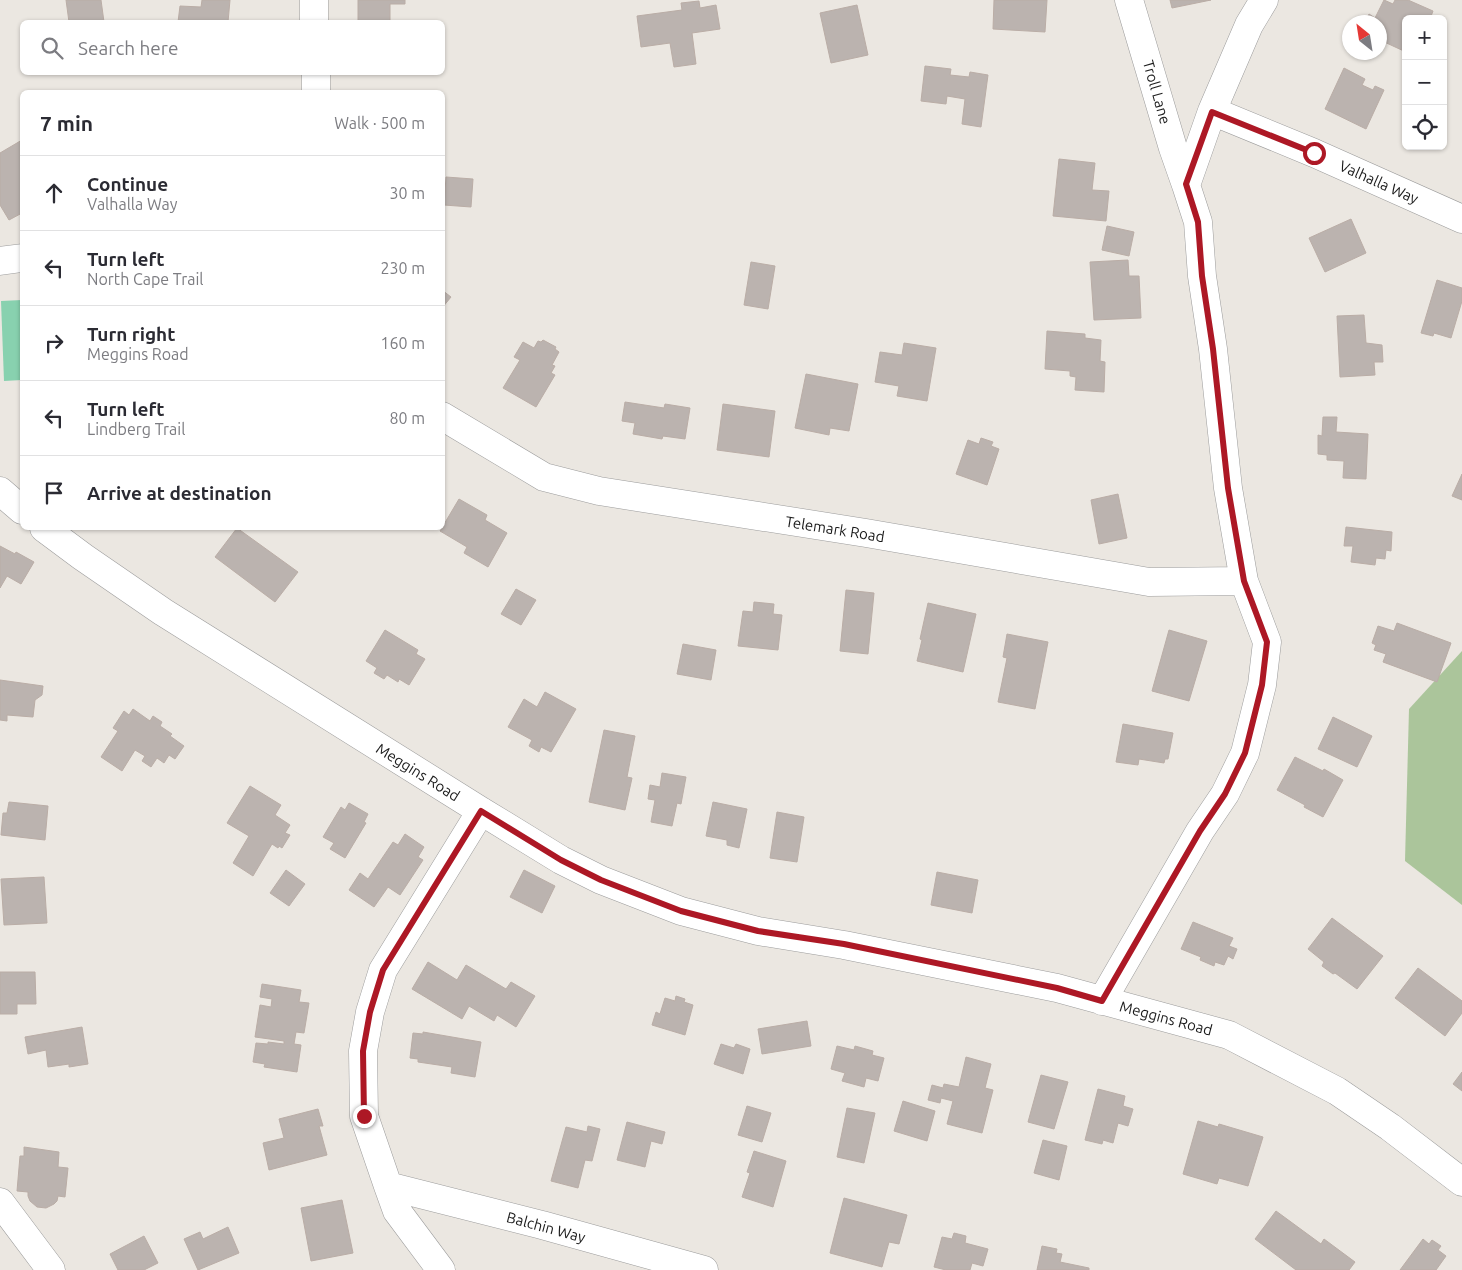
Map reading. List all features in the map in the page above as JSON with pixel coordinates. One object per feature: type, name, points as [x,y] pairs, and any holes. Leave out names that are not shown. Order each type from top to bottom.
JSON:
[{"type":"street","points":[[314,0],[314,20]]},
{"type":"street","name":"Troll Lane","points":[[1102,1001],[1200,831],[1225,794],[1245,753],[1262,685],[1267,642],[1244,581],[1228,488],[1213,349],[1202,276],[1198,222],[1173,148],[1129,0]]},
{"type":"street","points":[[1186,184],[1212,112],[1250,26],[1264,0]]},
{"type":"street","points":[[316,75],[316,90]]},
{"type":"street","name":"Valhalla Way","points":[[1212,112],[1314,153],[1462,219]]},
{"type":"street","points":[[0,261],[20,258]]},
{"type":"street","name":"Telemark Road","points":[[445,418],[544,477],[599,491],[866,533],[1150,582],[1244,581]]},
{"type":"street","points":[[0,491],[20,508]]},
{"type":"street","name":"Meggins Road","points":[[47,530],[163,612],[561,860],[601,880],[681,911],[758,931],[844,944],[1057,988],[1230,1035],[1337,1091],[1390,1127],[1462,1182]]},
{"type":"street","points":[[441,1270],[397,1211],[388,1186],[364,1116],[363,1051],[370,1012],[383,970],[481,811]]},
{"type":"street","name":"Balchin Way","points":[[388,1186],[542,1225],[704,1270]]},
{"type":"street","points":[[0,1202],[51,1270]]},
{"type":"green space","points":[[20,300],[20,380],[4,381],[1,301]]},
{"type":"green space","points":[[1462,651],[1462,905],[1405,861],[1409,709]]},
{"type":"building","points":[[66,0],[101,0],[104,20],[69,20]]},
{"type":"building","points":[[202,0],[230,0],[228,20],[178,20],[180,6],[201,7]]},
{"type":"building","points":[[358,0],[405,0],[405,4],[390,4],[390,20],[358,20]]},
{"type":"building","points":[[994,0],[1047,0],[1045,32],[993,29]]},
{"type":"building","points":[[1170,0],[1211,0],[1172,8]]},
{"type":"building","points":[[1384,0],[1393,4],[1395,0],[1408,0],[1433,11],[1432,15],[1402,15],[1402,50],[1387,43],[1387,15],[1376,15]]},
{"type":"building","points":[[699,1],[700,8],[716,5],[720,29],[692,33],[696,64],[674,67],[670,43],[641,47],[637,16],[682,10],[681,3]]},
{"type":"building","points":[[857,5],[868,55],[831,63],[820,13]]},
{"type":"building","points":[[925,66],[951,69],[950,75],[969,77],[970,72],[988,75],[981,127],[962,124],[965,99],[947,96],[946,104],[921,101]]},
{"type":"building","points":[[1344,68],[1365,79],[1362,85],[1373,90],[1375,86],[1384,90],[1366,129],[1325,109]]},
{"type":"building","points":[[20,141],[20,214],[9,220],[0,205],[0,153]]},
{"type":"building","points":[[1059,159],[1095,163],[1092,190],[1109,191],[1106,221],[1053,216]]},
{"type":"building","points":[[446,177],[473,179],[471,207],[445,205]]},
{"type":"building","points":[[1351,219],[1366,253],[1325,272],[1309,238]]},
{"type":"building","points":[[1107,226],[1134,232],[1129,256],[1102,250]]},
{"type":"building","points":[[1128,260],[1129,276],[1139,276],[1141,318],[1094,320],[1090,262]]},
{"type":"building","points":[[751,262],[775,266],[768,309],[744,305]]},
{"type":"building","points":[[1437,280],[1462,288],[1462,301],[1451,338],[1434,333],[1433,336],[1421,333]]},
{"type":"building","points":[[445,292],[451,297],[445,304]]},
{"type":"building","points":[[1364,315],[1366,343],[1382,345],[1383,362],[1374,362],[1375,375],[1340,377],[1337,316]]},
{"type":"building","points":[[1047,331],[1085,334],[1085,338],[1101,340],[1100,361],[1105,362],[1104,392],[1075,390],[1076,377],[1070,376],[1070,371],[1045,369]]},
{"type":"building","points":[[543,340],[556,347],[555,349],[559,352],[552,365],[555,366],[551,373],[555,375],[536,407],[503,388],[520,360],[514,357],[523,342],[534,348],[538,341],[541,342]]},
{"type":"building","points":[[904,343],[936,348],[927,401],[897,396],[899,386],[875,382],[880,352],[902,355]]},
{"type":"building","points":[[806,374],[858,384],[849,431],[830,428],[829,435],[795,428]]},
{"type":"building","points":[[625,402],[664,408],[665,404],[690,408],[685,439],[663,436],[662,439],[633,434],[635,423],[622,421]]},
{"type":"building","points":[[723,404],[775,411],[769,457],[717,450]]},
{"type":"building","points":[[1323,417],[1337,417],[1336,432],[1368,434],[1366,479],[1343,478],[1344,461],[1327,460],[1327,455],[1318,454],[1318,435],[1322,436]]},
{"type":"building","points":[[981,438],[993,442],[991,446],[999,449],[987,485],[956,474],[968,440],[979,444]]},
{"type":"building","points":[[1462,474],[1462,500],[1452,496]]},
{"type":"building","points":[[1118,494],[1127,538],[1099,544],[1091,500]]},
{"type":"building","points":[[459,499],[487,515],[485,520],[507,533],[488,567],[464,553],[467,547],[440,531],[445,530],[445,523]]},
{"type":"building","points":[[1346,527],[1392,532],[1391,551],[1386,550],[1385,559],[1376,558],[1375,565],[1351,562],[1353,546],[1344,546]]},
{"type":"building","points":[[235,530],[240,530],[298,572],[275,602],[215,557]]},
{"type":"building","points":[[0,546],[34,562],[21,584],[7,576],[0,588]]},
{"type":"building","points":[[516,589],[536,600],[521,625],[501,614]]},
{"type":"building","points":[[846,590],[874,593],[868,654],[840,651]]},
{"type":"building","points":[[754,602],[774,604],[773,614],[782,615],[778,650],[738,646],[743,611],[753,612]]},
{"type":"building","points":[[928,603],[976,614],[963,672],[917,661]]},
{"type":"building","points":[[1397,623],[1451,643],[1437,682],[1383,662],[1386,654],[1374,650],[1376,645],[1372,643],[1378,626],[1394,631]]},
{"type":"building","points":[[385,630],[418,650],[416,654],[425,659],[409,685],[399,679],[398,682],[387,675],[384,679],[374,673],[377,668],[366,661]]},
{"type":"building","points":[[1169,630],[1207,641],[1189,701],[1152,691]]},
{"type":"building","points":[[1007,634],[1048,642],[1035,709],[998,702],[1007,658],[1003,657]]},
{"type":"building","points":[[683,644],[716,650],[711,680],[677,674]]},
{"type":"building","points":[[0,680],[43,686],[42,695],[35,700],[33,717],[7,715],[7,721],[0,720]]},
{"type":"building","points":[[545,692],[576,709],[551,752],[541,747],[539,752],[529,746],[532,740],[508,727],[524,699],[537,707]]},
{"type":"building","points":[[133,709],[150,721],[153,716],[162,722],[160,726],[172,734],[170,736],[184,746],[175,759],[169,755],[164,763],[157,758],[151,767],[142,761],[145,756],[135,750],[122,771],[101,757],[118,731],[113,728],[124,711],[129,715]]},
{"type":"building","points":[[1333,717],[1372,736],[1357,767],[1318,749]]},
{"type":"building","points":[[1123,724],[1173,733],[1168,759],[1165,759],[1164,763],[1139,759],[1138,765],[1116,762]]},
{"type":"building","points":[[604,730],[635,736],[627,777],[632,778],[625,810],[589,802]]},
{"type":"building","points":[[1295,757],[1323,771],[1324,769],[1343,780],[1323,817],[1277,790]]},
{"type":"building","points":[[662,773],[686,777],[681,804],[677,803],[672,826],[651,822],[655,800],[648,799],[650,785],[660,787]]},
{"type":"building","points":[[250,786],[281,805],[275,815],[290,825],[285,833],[290,835],[282,848],[272,844],[253,876],[233,863],[249,836],[227,823]]},
{"type":"building","points":[[9,802],[48,806],[45,840],[1,835],[3,813],[7,813]]},
{"type":"building","points":[[713,802],[747,809],[739,848],[727,845],[727,840],[706,836]]},
{"type":"building","points":[[349,803],[368,814],[364,822],[366,823],[345,858],[330,849],[334,843],[323,837],[341,807],[345,810]]},
{"type":"building","points":[[777,812],[804,817],[797,862],[770,858]]},
{"type":"building","points":[[405,834],[424,847],[418,857],[423,860],[400,895],[388,887],[374,907],[349,890],[360,873],[368,879],[393,842],[398,845]]},
{"type":"building","points":[[286,870],[305,884],[289,906],[270,893]]},
{"type":"building","points":[[524,870],[555,886],[542,913],[510,897]]},
{"type":"building","points":[[937,872],[978,880],[972,913],[931,905]]},
{"type":"building","points":[[44,877],[47,923],[4,925],[1,879]]},
{"type":"building","points":[[1332,918],[1383,956],[1357,989],[1322,966],[1324,962],[1308,949]]},
{"type":"building","points":[[1193,922],[1233,938],[1229,946],[1237,949],[1233,959],[1228,956],[1224,965],[1215,962],[1214,966],[1200,960],[1201,957],[1181,949]]},
{"type":"building","points":[[428,962],[457,980],[466,965],[506,989],[511,982],[535,996],[516,1027],[497,1015],[494,1021],[469,1006],[462,1019],[412,989]]},
{"type":"building","points":[[1418,968],[1462,1001],[1462,1013],[1445,1036],[1395,998]]},
{"type":"building","points":[[0,972],[35,972],[36,1004],[17,1004],[17,1014],[0,1014]]},
{"type":"building","points":[[262,984],[301,990],[299,1002],[309,1003],[304,1033],[296,1032],[294,1044],[301,1045],[297,1072],[264,1067],[265,1064],[253,1062],[256,1043],[284,1044],[284,1041],[255,1037],[260,1005],[271,1007],[272,999],[260,997]]},
{"type":"building","points":[[676,996],[685,999],[684,1002],[693,1005],[685,1035],[652,1025],[656,1012],[660,1014],[665,998],[675,1001]]},
{"type":"building","points":[[807,1021],[811,1046],[762,1054],[758,1029]]},
{"type":"building","points":[[82,1027],[88,1064],[69,1067],[69,1064],[48,1067],[46,1050],[28,1054],[25,1037]]},
{"type":"building","points":[[423,1032],[481,1042],[475,1077],[451,1073],[452,1067],[418,1062],[418,1059],[410,1058],[413,1033],[423,1034]]},
{"type":"building","points":[[721,1044],[734,1048],[736,1044],[750,1049],[743,1074],[714,1064]]},
{"type":"building","points":[[837,1046],[854,1050],[855,1046],[873,1051],[872,1055],[884,1058],[878,1081],[866,1078],[864,1087],[842,1081],[845,1073],[831,1069]]},
{"type":"building","points":[[966,1057],[991,1064],[985,1088],[993,1090],[982,1133],[947,1124],[953,1101],[941,1098],[940,1103],[928,1100],[932,1085],[943,1088],[944,1084],[959,1087]]},
{"type":"building","points":[[1462,1072],[1462,1091],[1453,1084]]},
{"type":"building","points":[[1041,1075],[1068,1082],[1054,1129],[1028,1122]]},
{"type":"building","points":[[1098,1089],[1125,1096],[1123,1106],[1133,1109],[1128,1126],[1118,1123],[1113,1143],[1103,1140],[1102,1144],[1085,1140]]},
{"type":"building","points":[[903,1101],[935,1111],[927,1141],[894,1131]]},
{"type":"building","points":[[747,1106],[771,1113],[762,1142],[738,1135]]},
{"type":"building","points":[[847,1108],[875,1113],[864,1163],[837,1157]]},
{"type":"building","points":[[318,1109],[323,1126],[319,1126],[327,1155],[269,1170],[263,1143],[284,1138],[279,1119]]},
{"type":"building","points":[[1198,1121],[1218,1127],[1219,1124],[1263,1137],[1248,1186],[1219,1178],[1217,1184],[1183,1174]]},
{"type":"building","points":[[627,1122],[665,1132],[662,1144],[651,1141],[645,1167],[617,1160]]},
{"type":"building","points":[[588,1126],[600,1129],[592,1161],[585,1160],[578,1188],[551,1181],[566,1127],[587,1132]]},
{"type":"building","points":[[1043,1140],[1067,1146],[1059,1180],[1034,1173]]},
{"type":"building","points":[[24,1147],[59,1152],[58,1167],[68,1168],[65,1197],[58,1196],[54,1204],[46,1208],[37,1207],[30,1201],[28,1192],[17,1191],[20,1156],[24,1156]]},
{"type":"building","points":[[754,1151],[786,1161],[773,1207],[742,1197],[750,1173],[747,1172]]},
{"type":"building","points":[[844,1198],[907,1215],[899,1244],[889,1242],[882,1267],[830,1253]]},
{"type":"building","points":[[342,1200],[353,1253],[311,1261],[301,1208]]},
{"type":"building","points":[[1276,1211],[1321,1244],[1324,1239],[1355,1262],[1349,1270],[1296,1270],[1255,1239]]},
{"type":"building","points":[[228,1227],[239,1253],[198,1270],[184,1239],[200,1232],[203,1239]]},
{"type":"building","points":[[954,1233],[966,1236],[965,1243],[988,1249],[983,1266],[972,1263],[970,1270],[946,1270],[934,1267],[942,1237],[952,1239]]},
{"type":"building","points":[[144,1236],[158,1263],[144,1270],[118,1270],[110,1254]]},
{"type":"building","points":[[1423,1239],[1429,1244],[1432,1240],[1441,1246],[1438,1250],[1446,1256],[1436,1270],[1400,1270]]},
{"type":"building","points":[[1042,1246],[1057,1249],[1056,1253],[1062,1254],[1060,1262],[1089,1268],[1089,1270],[1037,1270]]},
{"type":"route","points":[[364,1116],[363,1051],[370,1012],[383,970],[481,811],[561,860],[601,880],[681,911],[758,931],[844,944],[1057,988],[1102,1001],[1200,831],[1225,794],[1245,753],[1262,685],[1267,642],[1244,581],[1228,488],[1213,349],[1202,276],[1198,222],[1186,184],[1212,112],[1314,153]]}]
